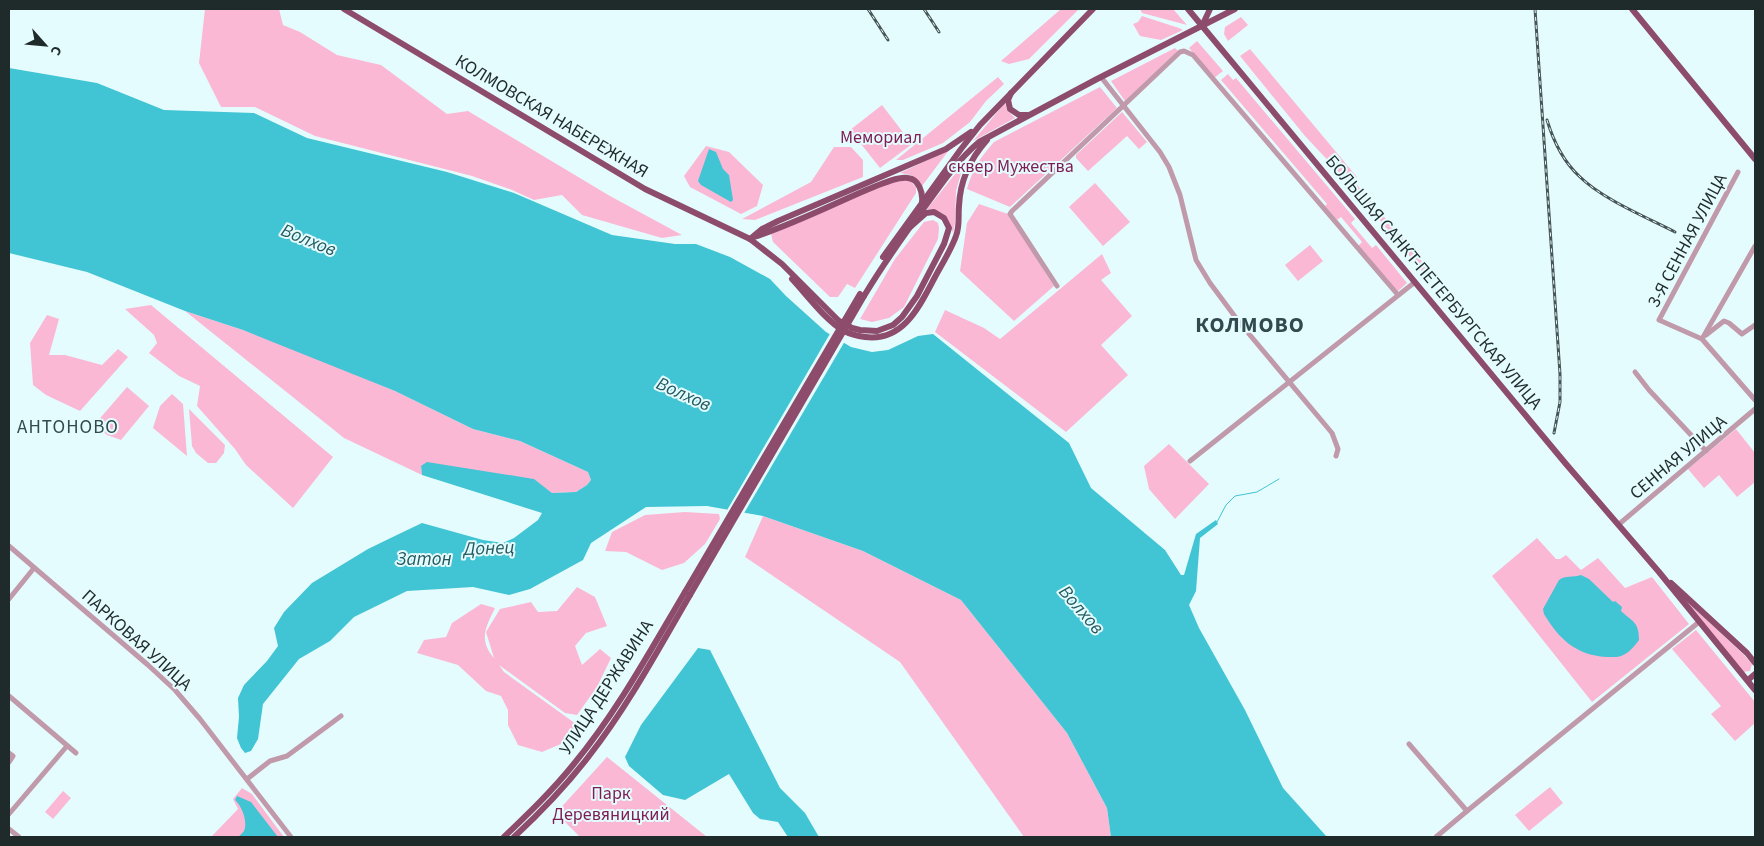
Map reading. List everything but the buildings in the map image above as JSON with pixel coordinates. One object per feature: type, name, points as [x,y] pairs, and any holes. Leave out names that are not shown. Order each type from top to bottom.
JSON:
[{"type":"main road","name":"КОЛМОВСКАЯ НАБЕРЕЖНАЯ","points":[[344,9],[645,189],[750,238],[782,264],[839,321],[860,330],[877,330],[893,325],[902,317],[917,296],[944,244],[949,228],[944,218],[934,212],[926,213],[909,228]]},
{"type":"main road","points":[[688,593],[880,262],[922,202],[980,126],[1093,9]]},
{"type":"main road","name":"БОЛЬШАЯ САНКТ-ПЕТЕРБУРГСКАЯ УЛИЦА","points":[[1188,9],[1659,572],[1755,690]]},
{"type":"main road","points":[[1202,26],[1210,9]]},
{"type":"main road","points":[[862,295],[948,175],[969,151],[992,135],[1100,77],[1235,9]]},
{"type":"main road","points":[[1632,9],[1755,159]]},
{"type":"main road","points":[[1013,90],[1008,100],[1010,109],[1020,115],[1032,114]]},
{"type":"main road","points":[[750,238],[778,221],[938,153],[956,144],[980,126]]},
{"type":"main road","name":"КОЛМОВСКАЯ НАБЕРЕЖНАЯ","points":[[750,238],[772,258],[839,328],[862,337],[872,338],[889,335],[898,330],[912,316],[956,236],[961,186],[967,168],[979,149],[992,135]]},
{"type":"main road","points":[[750,238],[774,231],[884,183],[906,177],[912,178],[919,186],[922,202]]},
{"type":"main road","name":"БОЛЬШАЯ САНКТ-ПЕТЕРБУРГСКАЯ УЛИЦА","points":[[1659,572],[1747,653],[1755,663]]},
{"type":"main road","name":"УЛИЦА ДЕРЖАВИНА","points":[[504,837],[552,790],[596,736],[688,593]]},
{"type":"main road","name":"УЛИЦА ДЕРЖАВИНА","points":[[514,837],[567,784],[606,734],[642,679],[688,593]]},
{"type":"main road","points":[[1748,680],[1755,674]]},
{"type":"street","points":[[1057,286],[1010,214],[1122,105],[1184,50],[1191,53],[1398,295]]},
{"type":"street","points":[[1100,77],[1160,152],[1169,167],[1180,195],[1196,260],[1210,283],[1239,322],[1332,433],[1338,449],[1336,456]]},
{"type":"street","name":"3-Я СЕННАЯ УЛИЦА","points":[[1702,339],[1659,320],[1738,172]]},
{"type":"street","points":[[1702,339],[1755,246]]},
{"type":"street","points":[[1190,462],[1415,282]]},
{"type":"street","points":[[1702,339],[1724,320],[1742,334],[1755,325]]},
{"type":"street","points":[[1702,339],[1755,400]]},
{"type":"street","points":[[1635,372],[1649,390],[1706,451]]},
{"type":"street","name":"СЕННАЯ УЛИЦА","points":[[1618,525],[1755,409]]},
{"type":"street","name":"ПАРКОВАЯ УЛИЦА","points":[[9,546],[165,680],[200,719],[291,837]]},
{"type":"street","points":[[9,599],[34,568]]},
{"type":"street","points":[[1436,837],[1699,622]]},
{"type":"street","points":[[9,696],[76,753]]},
{"type":"street","points":[[247,779],[270,761],[287,756],[341,716]]},
{"type":"street","points":[[1409,744],[1467,811]]},
{"type":"street","points":[[9,814],[67,746]]},
{"type":"street","points":[[9,753],[13,756],[9,762]]},
{"type":"street","points":[[9,829],[19,837]]},
{"type":"green space","points":[[205,9],[279,9],[283,25],[300,32],[337,55],[381,65],[447,114],[468,111],[610,196],[682,235],[662,238],[582,215],[562,195],[534,200],[472,176],[315,136],[255,107],[221,107],[199,63]]},
{"type":"green space","points":[[1061,9],[1079,9],[1029,59],[1009,64],[1001,61]]},
{"type":"green space","points":[[1140,9],[1173,9],[1187,25],[1142,13]]},
{"type":"green space","points":[[1142,16],[1183,30],[1161,40],[1140,36],[1133,24],[1138,22]]},
{"type":"green space","points":[[1241,17],[1248,25],[1228,41],[1224,34],[1225,27]]},
{"type":"green space","points":[[1197,41],[1223,71],[1214,78],[1189,48]]},
{"type":"green space","points":[[1175,48],[1178,51],[1125,101],[1111,81]]},
{"type":"green space","points":[[1250,49],[1357,177],[1353,180],[1436,278],[1430,281],[1350,184],[1305,136],[1240,56]]},
{"type":"green space","points":[[1228,74],[1233,80],[1236,78],[1355,219],[1351,223],[1372,248],[1376,245],[1407,283],[1397,292],[1358,246],[1362,242],[1341,217],[1337,220],[1325,206],[1327,204],[1221,80]]},
{"type":"green space","points":[[998,77],[1004,84],[986,101],[970,122],[943,143],[903,160],[896,160]]},
{"type":"green space","name":"сквер Мужества","points":[[1100,87],[1117,108],[1010,207],[967,189],[977,164],[994,142]]},
{"type":"green space","points":[[1005,103],[1007,110],[1015,118],[973,141]]},
{"type":"green space","name":"Мемориал","points":[[882,105],[912,144],[880,168],[850,130]]},
{"type":"green space","points":[[1122,112],[1147,142],[1139,149],[1127,136],[1088,171],[1076,158],[1076,155]]},
{"type":"green space","points":[[706,146],[729,152],[763,185],[757,206],[741,214],[690,187],[684,176]]},
{"type":"green space","points":[[834,147],[851,147],[863,160],[863,177],[755,220],[742,219],[811,182]]},
{"type":"green space","points":[[949,150],[922,186],[911,175],[900,173]]},
{"type":"green space","points":[[964,163],[956,191],[953,233],[942,213],[927,209]]},
{"type":"green space","points":[[901,180],[909,180],[916,187],[916,193],[855,288],[847,284],[838,297],[830,297],[773,242],[771,234],[884,185]]},
{"type":"green space","points":[[1095,183],[1130,222],[1103,246],[1069,207]]},
{"type":"green space","points":[[979,204],[1008,214],[1054,286],[1014,321],[960,271],[967,223]]},
{"type":"green space","points":[[933,220],[938,223],[938,239],[904,307],[889,318],[872,322],[860,319],[895,259],[924,222]]},
{"type":"green space","points":[[1310,245],[1323,261],[1298,281],[1285,265]]},
{"type":"green space","points":[[1102,254],[1111,273],[1101,280],[1132,316],[1101,345],[1128,375],[1066,432],[935,332],[945,310],[984,328],[1000,339]]},
{"type":"green space","points":[[151,305],[333,457],[293,508],[246,465],[235,449],[197,406],[200,386],[179,376],[149,353],[157,343],[154,335],[125,309]]},
{"type":"green space","points":[[185,311],[243,330],[303,353],[395,391],[473,429],[520,441],[588,472],[591,480],[576,492],[552,493],[533,479],[421,466],[422,475],[344,438]]},
{"type":"green space","points":[[47,315],[59,319],[49,355],[65,355],[102,365],[118,349],[128,357],[80,411],[46,395],[33,385],[30,343]]},
{"type":"green space","points":[[127,387],[149,406],[121,440],[107,435],[95,424]]},
{"type":"green space","points":[[172,394],[183,404],[187,456],[153,428],[160,406]]},
{"type":"green space","points":[[189,409],[225,445],[224,453],[216,463],[208,463],[196,453],[192,446]]},
{"type":"green space","points":[[1736,429],[1755,453],[1755,482],[1737,497],[1719,475],[1704,488],[1688,469]]},
{"type":"green space","points":[[1169,444],[1209,484],[1175,519],[1149,489],[1144,466]]},
{"type":"green space","points":[[685,512],[719,514],[720,519],[705,544],[684,563],[662,570],[626,552],[605,551],[612,532],[645,515]]},
{"type":"green space","points":[[763,516],[863,551],[961,600],[1067,733],[1107,808],[1111,837],[1024,837],[900,662],[745,557]]},
{"type":"green space","points":[[1537,538],[1556,559],[1566,555],[1581,570],[1598,558],[1625,588],[1652,577],[1689,624],[1592,702],[1492,576]]},
{"type":"green space","points":[[577,587],[595,597],[607,626],[586,633],[575,646],[582,665],[600,649],[611,658],[597,687],[577,715],[565,713],[499,665],[504,672],[576,724],[568,741],[542,752],[518,745],[508,725],[508,710],[501,696],[486,691],[458,665],[417,653],[424,640],[446,637],[452,623],[481,604],[495,608],[485,633],[486,645],[494,658],[486,632],[500,609],[531,602],[538,612],[557,611]]},
{"type":"green space","points":[[1682,597],[1742,653],[1752,664],[1750,671],[1743,672]]},
{"type":"green space","points":[[1696,630],[1755,702],[1755,723],[1735,741],[1711,714],[1721,706],[1672,649]]},
{"type":"green space","name":"Парк Деревяницкий","points":[[607,757],[707,837],[580,837],[556,813]]},
{"type":"green space","points":[[1550,787],[1563,803],[1529,831],[1515,815]]},
{"type":"green space","points":[[242,788],[252,794],[284,837],[211,837],[238,809],[233,799]]},
{"type":"green space","points":[[63,791],[71,798],[53,819],[45,812]]},
{"type":"water","points":[[9,68],[97,83],[164,110],[254,113],[307,138],[447,172],[514,193],[612,235],[675,244],[696,244],[730,257],[770,279],[826,332],[851,347],[872,352],[888,350],[918,336],[933,334],[1069,443],[1091,488],[1165,550],[1181,575],[1184,575],[1196,534],[1216,520],[1218,524],[1200,538],[1196,591],[1189,605],[1199,628],[1245,710],[1283,788],[1327,837],[1111,837],[1107,808],[1067,733],[961,600],[863,551],[763,516],[707,506],[646,507],[591,543],[583,560],[530,589],[509,595],[473,587],[407,591],[354,617],[330,641],[299,659],[263,704],[258,739],[251,751],[245,753],[237,738],[238,698],[244,685],[267,661],[278,646],[274,628],[284,612],[312,583],[368,549],[422,523],[483,540],[503,543],[514,538],[538,520],[542,513],[422,475],[421,466],[427,462],[534,479],[552,493],[576,492],[591,480],[588,472],[520,441],[473,429],[395,391],[243,330],[185,311],[87,272],[9,253]]},
{"type":"water","points":[[709,149],[716,152],[723,169],[729,175],[733,200],[731,202],[701,185],[698,181]]},
{"type":"water","points":[[1581,575],[1589,579],[1613,602],[1615,601],[1622,607],[1621,611],[1632,620],[1638,629],[1639,640],[1631,650],[1619,657],[1595,656],[1577,649],[1562,638],[1544,614],[1543,609],[1559,580]]},
{"type":"water","points":[[698,648],[710,650],[780,788],[805,813],[819,837],[788,837],[778,822],[760,819],[753,813],[729,774],[685,800],[663,795],[629,766],[625,757],[641,725]]},
{"type":"water","points":[[237,796],[251,802],[278,837],[238,837],[244,831],[245,819],[242,810],[235,800]]},
{"type":"pier","points":[[831,332],[845,341],[743,515],[726,512]]},
{"type":"waterway","points":[[1217,522],[1226,505],[1235,496],[1257,492],[1279,479]]},
{"type":"railway","points":[[868,9],[888,40]]},
{"type":"railway","points":[[924,9],[939,32]]},
{"type":"railway","points":[[1535,9],[1560,374],[1560,402],[1554,433]]},
{"type":"railway","points":[[1547,120],[1563,157],[1579,176],[1600,192],[1625,207],[1675,232]]},
{"type":"district","name":"КОЛМОВО","points":[[1250,324]]},
{"type":"district","name":"АНТОНОВО","points":[[68,426]]},
{"type":"water label","name":"Волхов","points":[[309,239]]},
{"type":"water label","name":"Волхов","points":[[684,393]]},
{"type":"water label","name":"Донец","points":[[489,547]]},
{"type":"water label","name":"Затон","points":[[424,558]]},
{"type":"water label","name":"Волхов","points":[[1082,609]]}]
